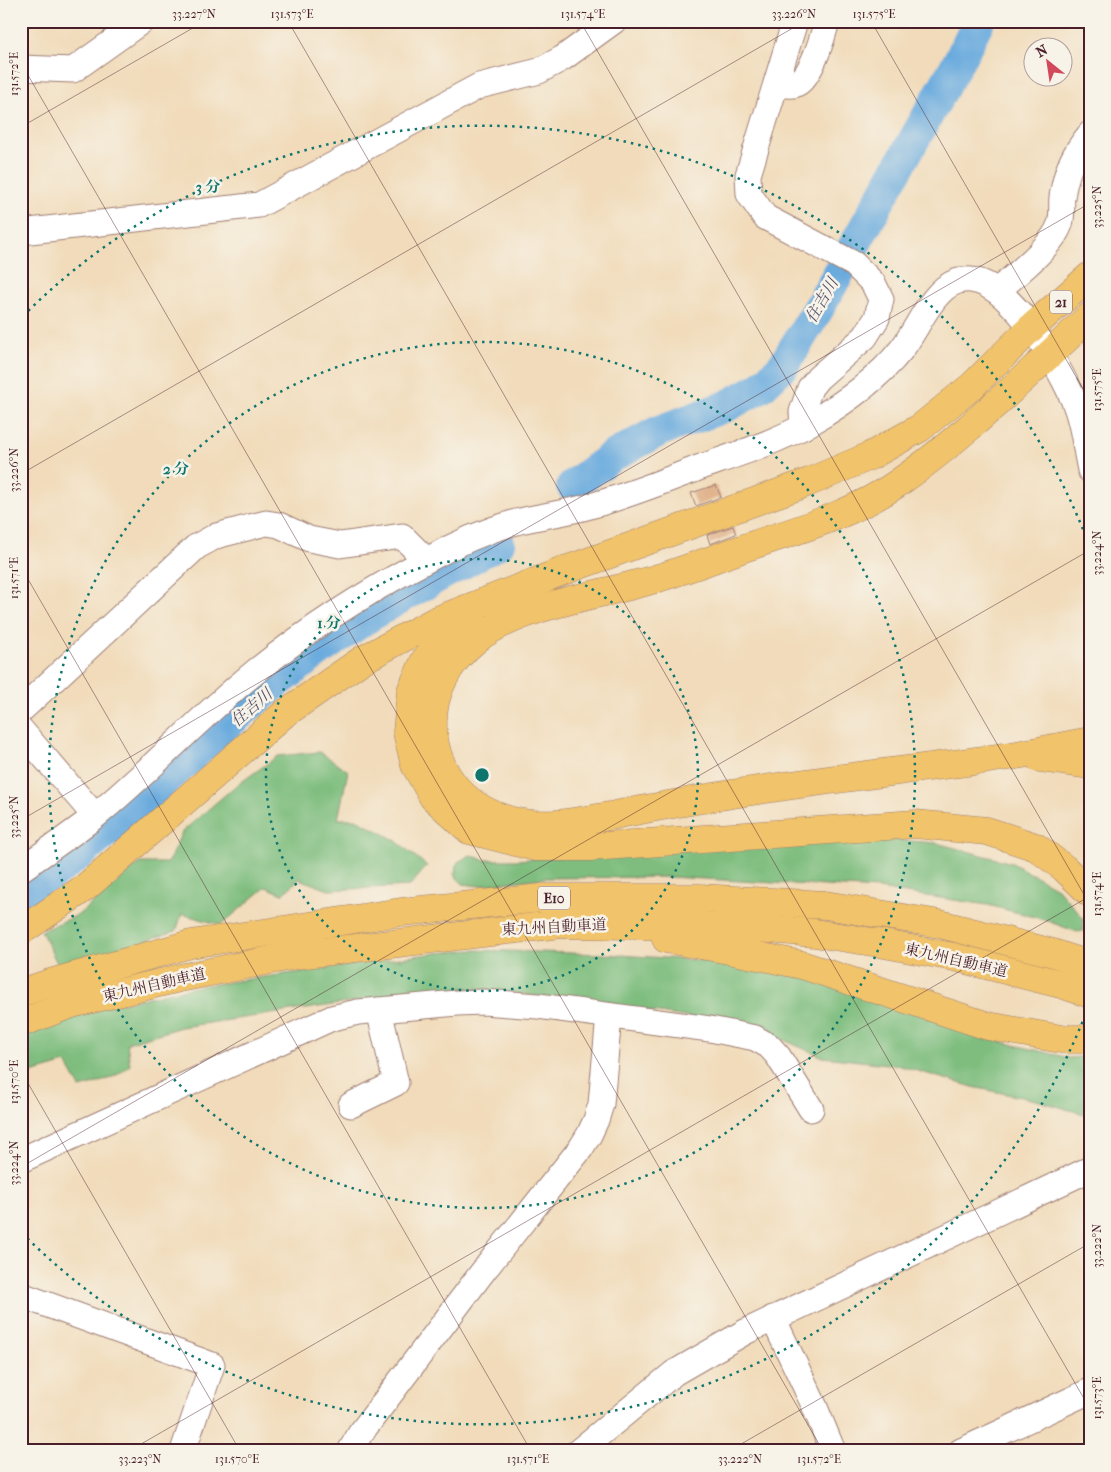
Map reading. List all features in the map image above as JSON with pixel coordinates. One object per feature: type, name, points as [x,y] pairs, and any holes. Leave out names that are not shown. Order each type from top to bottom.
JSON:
[{"type":"main road","name":"21","points":[[1031,328],[1090,276]]},
{"type":"main road","name":"21","points":[[1050,354],[1090,316]]},
{"type":"main road","points":[[21,931],[86,887],[284,714],[362,660],[436,621],[563,571],[809,482],[870,456],[920,428],[972,386],[1031,328]]},
{"type":"main road","points":[[1050,354],[961,435],[895,485],[836,517],[657,579],[526,613],[496,627],[476,640],[450,666],[435,697],[432,730],[438,759],[452,784],[461,795],[484,811],[501,818],[537,824],[585,820],[704,798],[1013,755],[1090,740]]},
{"type":"main road","points":[[563,571],[450,631],[425,660],[411,691],[407,732],[414,765],[433,797],[469,830],[535,847],[590,847],[916,824],[987,831],[1036,847],[1064,868],[1090,893]]},
{"type":"main road","points":[[1013,755],[1090,765]]},
{"type":"main road","name":"東九州自動車道","points":[[21,993],[50,982],[191,944],[401,912],[542,898],[700,898],[824,905],[940,924],[1053,953],[1090,965]]},
{"type":"main road","points":[[561,924],[656,937],[802,965],[988,1026],[1061,1039],[1090,1039]]},
{"type":"main road","name":"東九州自動車道","points":[[21,1023],[81,1002],[180,978],[296,956],[561,924],[713,926],[814,933],[954,957],[1090,994]]},
{"type":"street","points":[[21,68],[73,70],[142,21]]},
{"type":"street","points":[[21,232],[259,205],[479,86],[538,71],[563,58],[614,21]]},
{"type":"street","points":[[795,21],[748,175],[749,194],[765,217],[844,259],[873,283],[882,299],[877,318],[865,337],[818,378],[810,388],[802,412],[803,427]]},
{"type":"street","points":[[777,84],[794,85],[803,80],[821,44],[827,21]]},
{"type":"street","points":[[997,291],[1053,239],[1061,223],[1062,197],[1067,173],[1076,150],[1090,134]]},
{"type":"street","points":[[21,869],[95,816],[258,670],[346,606],[426,560],[472,537],[518,522],[621,497],[768,443],[803,427],[850,396],[890,364],[938,296],[949,286],[961,280],[977,281],[997,291],[1031,328],[1050,354],[1071,395],[1079,416],[1090,470]]},
{"type":"street","points":[[21,710],[196,547],[216,536],[266,523],[279,525],[309,539],[340,545],[402,536],[426,560]]},
{"type":"street","points":[[21,730],[95,816]]},
{"type":"street","points":[[21,1160],[332,1018],[346,1013],[457,1002],[538,1006],[710,1029],[755,1038],[769,1046],[778,1056],[811,1108]]},
{"type":"street","points":[[351,1105],[396,1083],[379,1010]]},
{"type":"street","points":[[350,1451],[360,1434],[481,1274],[564,1170],[589,1135],[601,1104],[609,1016]]},
{"type":"street","points":[[579,1451],[674,1373],[738,1336],[1089,1171]]},
{"type":"street","points":[[21,1295],[212,1365],[183,1451]]},
{"type":"street","points":[[774,1318],[811,1397],[833,1451]]},
{"type":"street","points":[[961,1451],[1090,1391]]},
{"type":"green space","points":[[320,752],[348,771],[338,819],[356,819],[395,840],[427,866],[410,886],[329,890],[299,879],[283,894],[266,887],[221,925],[182,914],[176,931],[74,963],[58,965],[41,931],[78,915],[140,863],[168,863],[182,832],[233,788],[278,756]]},
{"type":"green space","points":[[859,837],[936,843],[1012,863],[1057,888],[1084,919],[1083,931],[1077,932],[1042,919],[988,905],[879,889],[670,877],[545,878],[478,886],[463,884],[454,875],[458,862],[470,855],[484,860],[516,860]]},
{"type":"green space","points":[[473,950],[603,954],[775,965],[1002,1042],[1069,1058],[1090,1056],[1090,1116],[1036,1100],[973,1087],[897,1065],[823,1057],[756,1028],[621,1007],[475,988],[381,998],[181,1027],[127,1043],[130,1065],[125,1070],[113,1077],[80,1088],[66,1063],[21,1076],[21,1032],[66,1015],[200,986],[436,953]]},
{"type":"building","points":[[716,485],[721,497],[696,506],[691,493]]},
{"type":"building","points":[[733,526],[736,534],[710,544],[707,535]]},
{"type":"waterway","name":"住吉川","points":[[572,486],[611,457],[659,431],[727,406],[761,387],[783,366],[820,306],[959,60],[979,21]]},
{"type":"waterway","name":"住吉川","points":[[21,895],[91,845],[253,702],[307,660],[383,608],[499,543]]}]
